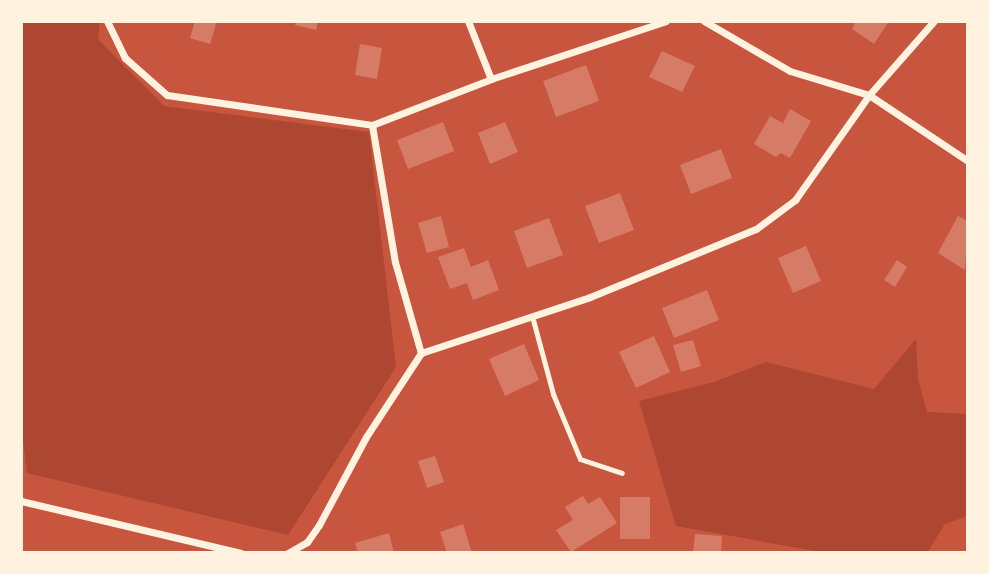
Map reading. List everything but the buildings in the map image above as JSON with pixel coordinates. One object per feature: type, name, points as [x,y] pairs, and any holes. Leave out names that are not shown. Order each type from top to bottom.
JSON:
[{"type":"street","points":[[107,21],[125,58],[167,95],[372,125],[491,79],[666,21]]},
{"type":"street","points":[[468,21],[491,79]]},
{"type":"street","points":[[704,21],[790,71],[869,95],[968,161]]},
{"type":"street","points":[[288,553],[307,542],[319,526],[366,437],[421,353],[532,316],[726,245],[756,229],[795,200],[869,95],[934,21]]},
{"type":"street","points":[[372,125],[394,262],[421,353]]},
{"type":"street","points":[[21,501],[241,553]]},
{"type":"lane","points":[[532,316],[553,394],[580,459],[622,473]]},
{"type":"shaded area","points":[[21,21],[100,21],[98,39],[164,106],[369,132],[396,367],[288,535],[27,473],[21,424]]},
{"type":"shaded area","points":[[916,339],[918,379],[927,412],[968,414],[968,516],[945,524],[927,553],[826,553],[676,526],[639,401],[714,382],[766,362],[874,389]]}]
